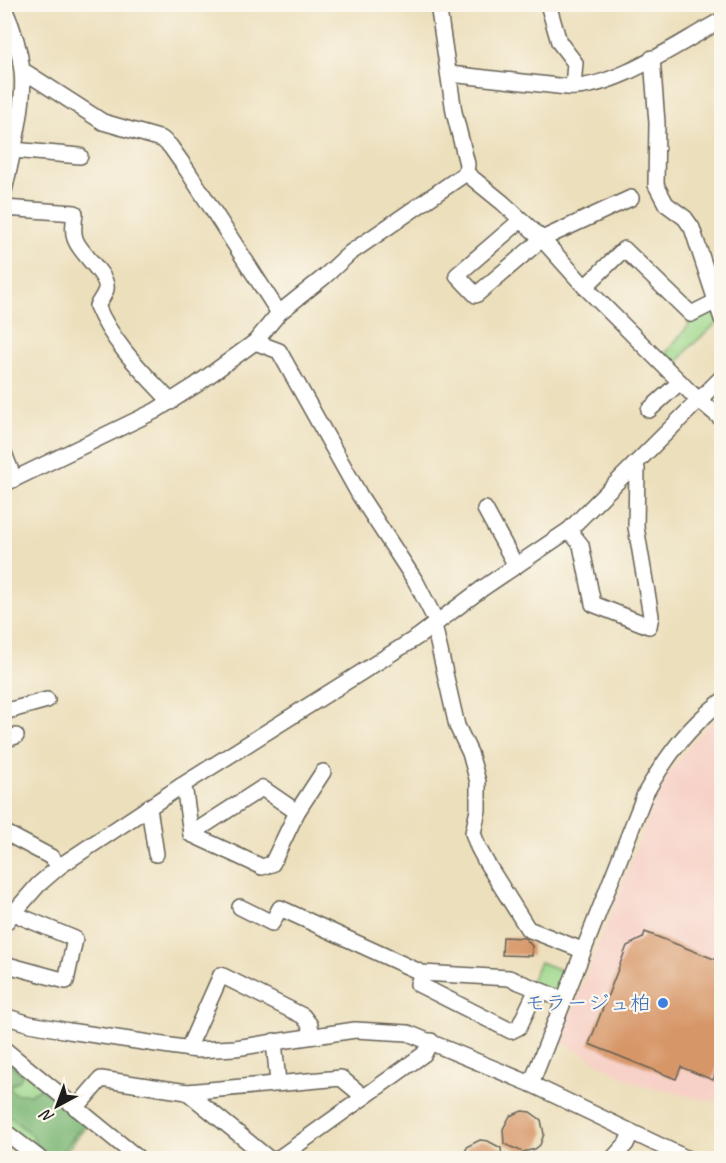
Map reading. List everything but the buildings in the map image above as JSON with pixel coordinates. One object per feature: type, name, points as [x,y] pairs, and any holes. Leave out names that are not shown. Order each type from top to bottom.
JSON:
[{"type":"street","points":[[438,4],[454,112],[467,164],[466,173]]},
{"type":"street","points":[[548,4],[559,42],[575,63],[573,87]]},
{"type":"street","points":[[4,8],[18,50],[22,73],[21,101],[5,188]]},
{"type":"street","points":[[450,74],[573,87],[613,77],[722,20]]},
{"type":"street","points":[[652,58],[657,123],[656,185],[666,204],[685,218],[692,228],[722,319]]},
{"type":"street","points":[[22,73],[27,73],[103,122],[162,139],[170,146],[279,313]]},
{"type":"street","points":[[13,150],[80,156]]},
{"type":"street","points":[[4,453],[9,482],[171,402],[255,342],[279,313],[350,253],[466,173]]},
{"type":"street","points":[[466,173],[542,239],[585,287],[680,382],[722,419]]},
{"type":"street","points":[[521,220],[458,275],[476,296],[542,239],[631,198]]},
{"type":"street","points":[[4,208],[75,213],[74,239],[82,253],[100,272],[106,284],[98,306],[101,315],[124,351],[171,402]]},
{"type":"street","points":[[585,287],[624,249],[691,314],[717,301]]},
{"type":"street","points":[[266,329],[360,496],[416,582],[435,624],[457,726],[470,753],[478,782],[478,810],[473,833],[478,847],[528,929],[582,950]]},
{"type":"street","points":[[255,342],[279,351]]},
{"type":"street","points":[[4,924],[38,885],[60,866],[181,786],[419,636],[569,530],[722,377]]},
{"type":"street","points":[[648,410],[680,382]]},
{"type":"street","points":[[569,530],[581,545],[593,604],[649,626],[651,616],[636,527],[637,469],[634,465]]},
{"type":"street","points":[[485,508],[516,566]]},
{"type":"street","points":[[4,712],[47,700]]},
{"type":"street","points":[[531,1084],[645,794],[665,759],[686,734],[722,701]]},
{"type":"street","points":[[191,834],[262,867],[273,864],[297,812],[323,772]]},
{"type":"street","points":[[181,786],[185,792],[191,834]]},
{"type":"street","points":[[191,834],[262,788],[297,812]]},
{"type":"street","points":[[147,808],[156,854]]},
{"type":"street","points":[[4,832],[51,857],[60,866]]},
{"type":"street","points":[[240,908],[272,923],[280,908],[422,973],[509,978],[564,1000]]},
{"type":"street","points":[[4,964],[66,981],[75,939],[15,912]]},
{"type":"street","points":[[422,973],[418,984],[511,1031],[519,1027],[537,989]]},
{"type":"street","points":[[188,1049],[221,975],[303,1016],[310,1025],[312,1035]]},
{"type":"street","points":[[4,1016],[30,1024],[69,1031],[188,1049],[235,1048],[355,1030],[408,1033],[531,1084],[686,1158]]},
{"type":"street","points":[[274,1041],[278,1083]]},
{"type":"street","points":[[279,1158],[424,1054],[431,1041]]},
{"type":"street","points":[[4,1049],[138,1158]]},
{"type":"street","points":[[76,1108],[101,1079],[187,1092],[341,1078],[364,1097]]},
{"type":"street","points":[[187,1092],[268,1158]]},
{"type":"street","points":[[4,1131],[39,1158]]},
{"type":"street","points":[[612,1158],[626,1144],[631,1133]]},
{"type":"shaded area","points":[[721,713],[721,1103],[638,1085],[560,1041],[657,796],[669,772],[695,739]]},
{"type":"green space","points":[[709,310],[714,312],[718,322],[690,347],[675,366],[664,355],[689,325],[687,322]]},
{"type":"green space","points":[[540,962],[563,971],[555,993],[530,983]]},
{"type":"green space","points":[[4,1056],[88,1124],[61,1158],[46,1158],[5,1125]]},
{"type":"green space","points":[[4,1063],[13,1066],[22,1075],[20,1080],[8,1087],[16,1094],[30,1094],[40,1088],[84,1124],[57,1158],[51,1158],[36,1145],[33,1136],[5,1113]]},
{"type":"place","name":"モラージュ柏","points":[[663,1003]]}]
